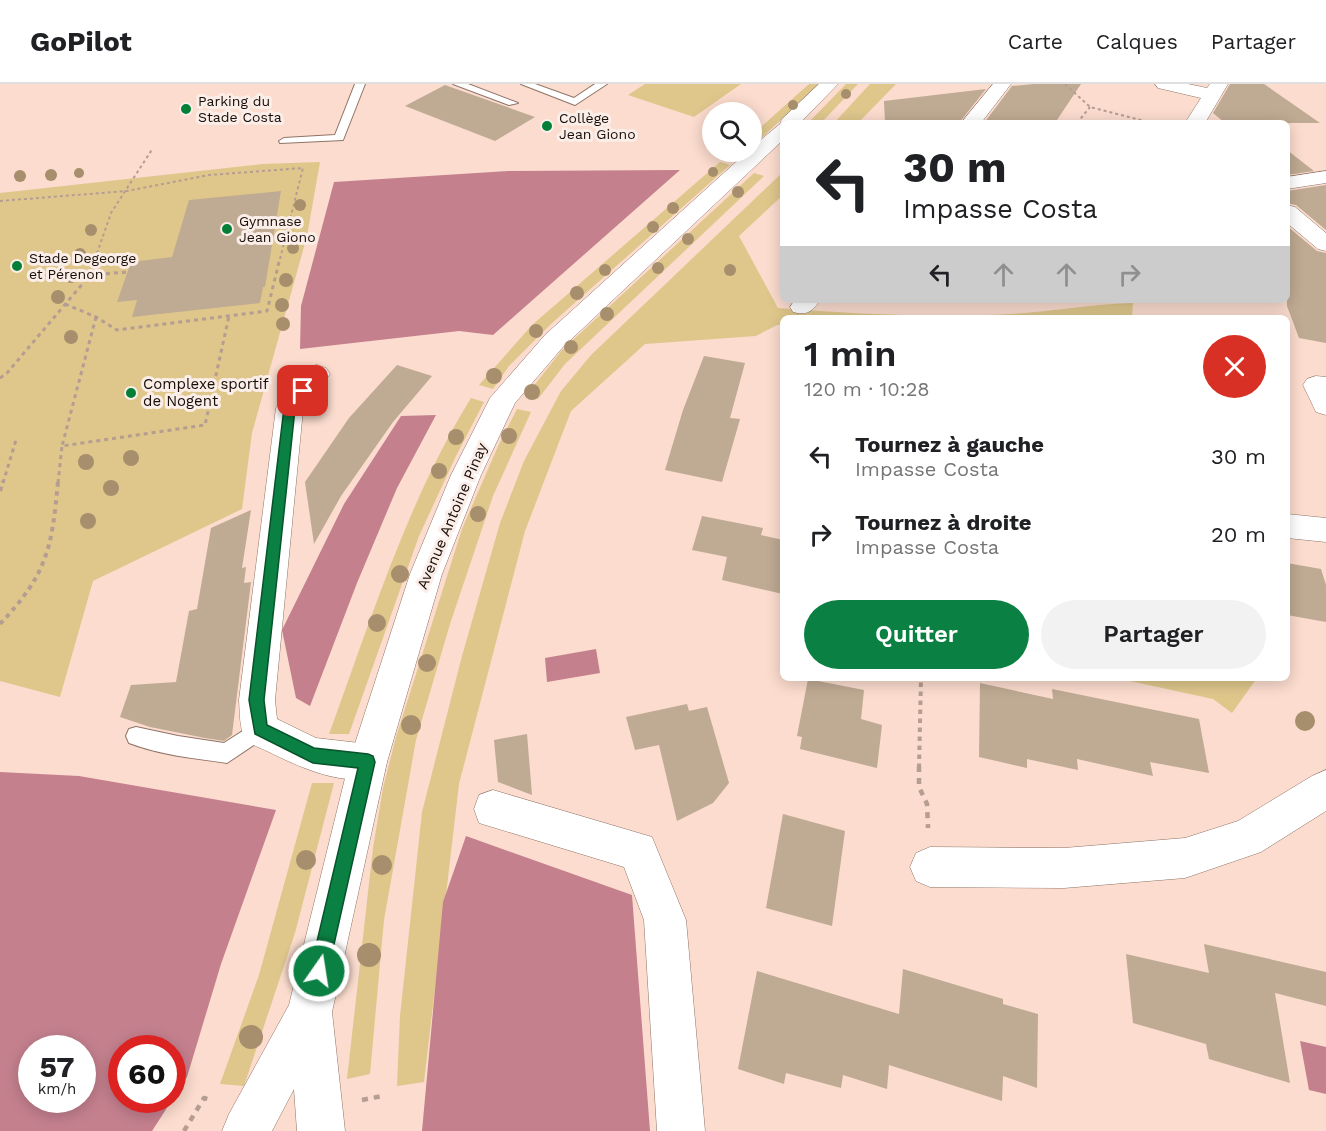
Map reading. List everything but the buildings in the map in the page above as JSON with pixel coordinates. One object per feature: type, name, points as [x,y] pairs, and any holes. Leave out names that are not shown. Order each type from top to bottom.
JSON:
[{"type":"street","points":[[792,120],[829,84]]},
{"type":"street","points":[[973,120],[1002,84]]},
{"type":"street","points":[[1164,84],[1216,89],[1197,120]]},
{"type":"street","name":"Avenue Antoine Pinay","points":[[246,1131],[310,1012],[368,762],[426,574],[466,475],[504,398],[554,341],[780,132]]},
{"type":"street","points":[[1290,183],[1326,177]]},
{"type":"street","points":[[1290,214],[1326,244]]},
{"type":"street","points":[[317,374],[290,408],[257,700],[260,729],[313,755],[368,762]]},
{"type":"street","points":[[1326,386],[1316,385],[1326,405]]},
{"type":"street","points":[[1290,526],[1326,530]]},
{"type":"street","points":[[930,867],[1064,868],[1185,858],[1246,838],[1326,789]]},
{"type":"street","points":[[493,808],[638,851],[665,920],[681,1131]]},
{"type":"street","name":"Avenue Antoine Pinay","points":[[310,1012],[321,1131]]},
{"type":"lane","points":[[284,141],[339,138],[360,84]]},
{"type":"lane","points":[[458,84],[513,103]]},
{"type":"lane","points":[[526,84],[575,102],[602,84]]},
{"type":"lane","points":[[136,736],[178,746],[227,753],[260,729]]},
{"type":"path","points":[[1065,84],[1090,107],[1140,120]]},
{"type":"path","points":[[1079,120],[1090,107]]},
{"type":"path","points":[[0,378],[7,373],[90,275],[111,213],[153,148]]},
{"type":"path","points":[[0,201],[127,191],[209,175],[303,168],[267,311],[117,330],[96,317],[65,304]]},
{"type":"path","points":[[90,275],[128,272]]},
{"type":"path","points":[[62,446],[204,425],[229,316]]},
{"type":"path","points":[[0,624],[20,603],[42,571],[50,540],[62,446],[96,317]]},
{"type":"path","points":[[0,491],[16,440]]},
{"type":"path","points":[[921,681],[919,787],[927,804],[930,867]]},
{"type":"path","points":[[184,1131],[204,1098]]},
{"type":"shaded area","points":[[645,84],[741,84],[715,102],[702,102],[702,111],[694,117],[628,95]]},
{"type":"shaded area","points":[[809,84],[819,84],[780,120],[762,138],[762,126]]},
{"type":"shaded area","points":[[846,84],[858,84],[824,120],[811,120]]},
{"type":"shaded area","points":[[870,84],[896,84],[861,120],[837,120]]},
{"type":"shaded area","name":"Complexe sportif de Nogent","points":[[320,162],[307,236],[252,433],[242,509],[93,581],[60,697],[0,681],[0,193],[262,164]]},
{"type":"shaded area","points":[[720,162],[730,165],[551,324],[509,366],[493,389],[479,385],[532,325]]},
{"type":"shaded area","points":[[680,170],[493,335],[459,331],[300,349],[301,306],[334,182],[508,171]]},
{"type":"shaded area","points":[[754,173],[764,176],[565,364],[538,399],[525,397],[562,350]]},
{"type":"shaded area","points":[[780,175],[780,198],[739,236],[778,308],[901,315],[780,315],[780,325],[756,336],[645,344],[571,411],[525,531],[459,784],[424,1082],[397,1086],[400,1016],[422,812],[462,656],[500,523],[524,461],[561,391],[591,355]]},
{"type":"shaded area","points":[[1133,303],[1132,315],[993,315],[1024,313]]},
{"type":"shaded area","points":[[471,398],[484,402],[419,536],[349,734],[329,734],[409,520],[448,438]]},
{"type":"shaded area","points":[[517,409],[531,412],[493,496],[450,624],[416,740],[384,920],[370,1074],[347,1079],[373,848],[383,788],[396,737],[462,529]]},
{"type":"shaded area","points":[[436,415],[397,488],[357,583],[310,706],[296,698],[282,630],[344,504],[401,416]]},
{"type":"shaded area","points":[[596,649],[600,673],[547,682],[545,658]]},
{"type":"shaded area","points":[[1130,681],[1255,681],[1232,713],[1213,699]]},
{"type":"shaded area","points":[[0,772],[79,776],[276,810],[221,964],[186,1079],[186,1035],[108,1035],[108,1113],[164,1113],[152,1131],[0,1131]]},
{"type":"shaded area","points":[[312,783],[334,783],[295,933],[244,1086],[220,1084],[259,975]]},
{"type":"shaded area","points":[[466,836],[632,895],[650,1131],[422,1131],[443,902]]},
{"type":"shaded area","points":[[1300,1041],[1326,1047],[1326,1094],[1309,1090]]},
{"type":"place","name":"Parking du Stade Costa","points":[[186,109]]},
{"type":"place","name":"Collège Jean Giono","points":[[547,126]]},
{"type":"place","name":"Gymnase Jean Giono","points":[[227,229]]},
{"type":"place","name":"Stade Degeorge et Pérenon","points":[[17,266]]},
{"type":"place","name":"Complexe sportif de Nogent","points":[[131,393]]},
{"type":"route","points":[[303,391],[290,408],[257,700],[260,729],[313,755],[368,762],[319,971]]}]
